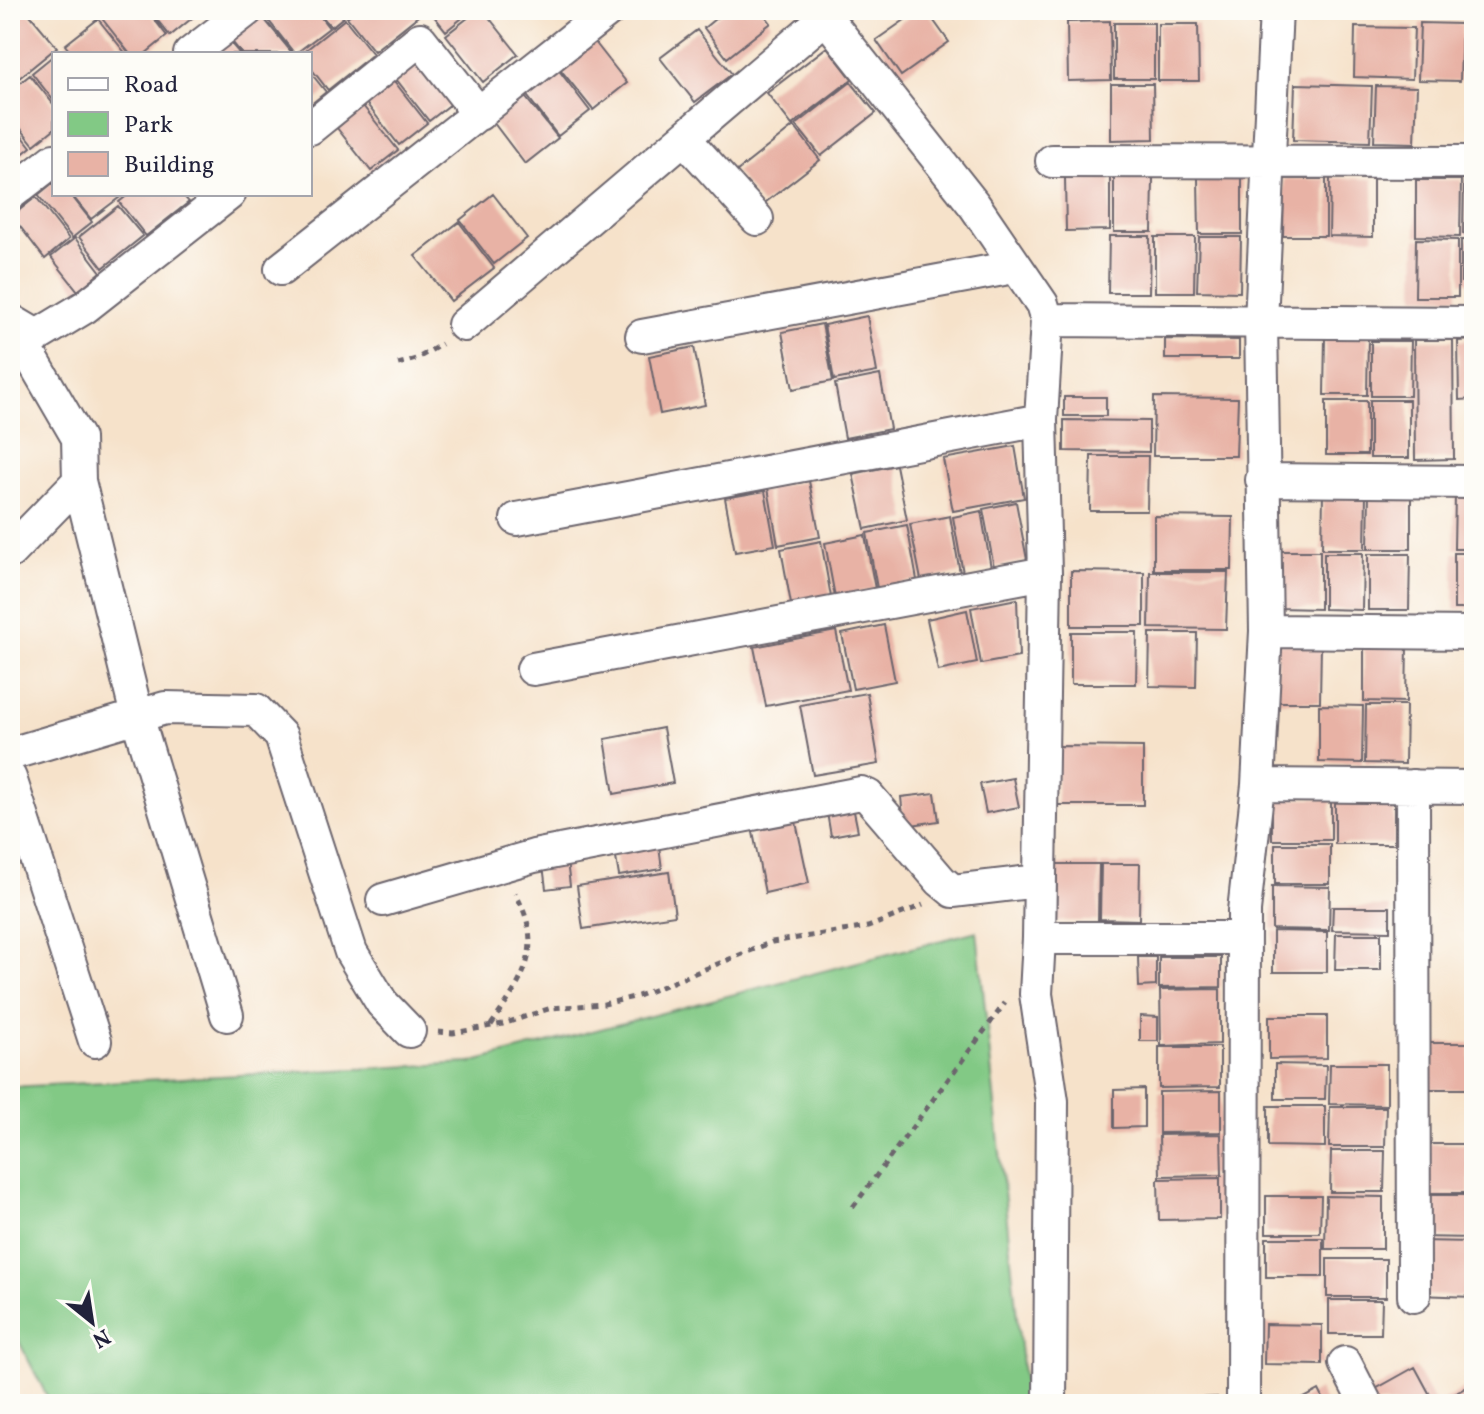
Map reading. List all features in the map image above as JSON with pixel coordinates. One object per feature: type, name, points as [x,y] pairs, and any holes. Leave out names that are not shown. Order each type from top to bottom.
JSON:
[{"type":"street","points":[[193,52],[247,10]]},
{"type":"street","points":[[281,269],[609,10]]},
{"type":"street","points":[[1243,1404],[1243,938],[1258,785],[1266,631],[1261,321],[1276,10]]},
{"type":"street","points":[[464,325],[684,138],[823,14],[975,206],[1042,304],[1047,320],[1041,420],[1045,573],[1036,994],[1052,1101],[1050,1404]]},
{"type":"street","points":[[312,126],[420,39],[479,114]]},
{"type":"street","points":[[684,138],[757,219]]},
{"type":"street","points":[[1052,161],[1474,162]]},
{"type":"street","points":[[10,194],[52,162]]},
{"type":"street","points":[[10,321],[37,336],[85,307],[226,196]]},
{"type":"street","points":[[642,336],[1014,267]]},
{"type":"street","points":[[1047,320],[1474,323]]},
{"type":"street","points":[[10,321],[78,438],[79,481],[137,716],[227,1015]]},
{"type":"street","points":[[517,519],[1041,420]]},
{"type":"street","points":[[1262,480],[1474,482]]},
{"type":"street","points":[[10,552],[79,481]]},
{"type":"street","points":[[533,669],[1045,573]]},
{"type":"street","points":[[1266,631],[1474,633]]},
{"type":"street","points":[[10,754],[165,708],[256,710],[281,736],[351,952],[382,1003],[409,1031]]},
{"type":"street","points":[[10,778],[95,1041]]},
{"type":"street","points":[[1258,785],[1474,787]]},
{"type":"street","points":[[1413,786],[1414,1296]]},
{"type":"street","points":[[383,900],[534,856],[861,793],[868,796],[953,891],[1039,881]]},
{"type":"street","points":[[1038,949],[1243,938]]},
{"type":"street","points":[[1345,1363],[1366,1404]]},
{"type":"path","points":[[398,364],[436,348],[464,325]]},
{"type":"path","points":[[490,1026],[522,977],[531,950],[529,927],[521,904],[495,867]]},
{"type":"path","points":[[409,1031],[453,1033],[503,1024],[551,1008],[604,1004],[638,996],[772,942],[868,927],[953,891]]},
{"type":"path","points":[[853,1207],[1038,949]]},
{"type":"green space","points":[[977,931],[1026,1404],[51,1404],[10,1324],[10,1087],[470,1063]]},
{"type":"building","points":[[10,10],[26,10],[57,47],[13,83],[10,79]]},
{"type":"building","points":[[107,10],[147,10],[167,36],[147,52],[128,52],[100,16]]},
{"type":"building","points":[[149,10],[202,10],[170,36]]},
{"type":"building","points":[[315,10],[329,28],[293,52],[262,12]]},
{"type":"building","points":[[317,10],[352,10],[331,27]]},
{"type":"building","points":[[357,10],[413,10],[418,16],[374,51],[347,17]]},
{"type":"building","points":[[429,10],[472,10],[446,31]]},
{"type":"building","points":[[478,10],[483,10],[518,54],[483,82],[446,35]]},
{"type":"building","points":[[726,10],[761,10],[771,23],[727,58],[704,28]]},
{"type":"building","points":[[919,10],[926,10],[949,42],[901,76],[876,40]]},
{"type":"building","points":[[261,15],[291,52],[240,52],[230,39]]},
{"type":"building","points":[[98,19],[124,52],[70,52],[65,45]]},
{"type":"building","points":[[345,19],[373,54],[328,90],[312,70],[312,52],[304,52]]},
{"type":"building","points":[[1110,21],[1111,80],[1068,81],[1067,22]]},
{"type":"building","points":[[1114,23],[1154,23],[1154,79],[1114,79]]},
{"type":"building","points":[[1420,23],[1462,24],[1460,81],[1418,80]]},
{"type":"building","points":[[1158,24],[1198,24],[1199,81],[1158,81]]},
{"type":"building","points":[[1468,24],[1474,24],[1474,83],[1466,83]]},
{"type":"building","points":[[1355,27],[1414,28],[1412,79],[1354,77]]},
{"type":"building","points":[[697,30],[732,74],[695,102],[660,58]]},
{"type":"building","points":[[591,37],[627,83],[593,110],[556,64]]},
{"type":"building","points":[[228,40],[238,52],[213,52]]},
{"type":"building","points":[[827,47],[852,79],[792,125],[767,93]]},
{"type":"building","points":[[52,57],[52,98],[32,73]]},
{"type":"building","points":[[422,58],[456,100],[429,121],[396,79]]},
{"type":"building","points":[[557,68],[590,111],[558,136],[525,93]]},
{"type":"building","points":[[312,74],[326,92],[312,103]]},
{"type":"building","points":[[30,75],[52,102],[52,131],[34,145],[10,115],[10,91]]},
{"type":"building","points":[[394,81],[427,123],[399,145],[366,103]]},
{"type":"building","points":[[851,82],[876,113],[821,156],[796,125]]},
{"type":"building","points":[[1111,84],[1153,84],[1154,139],[1111,140]]},
{"type":"building","points":[[1295,84],[1372,86],[1370,142],[1293,140]]},
{"type":"building","points":[[1376,86],[1417,87],[1415,143],[1374,142]]},
{"type":"building","points":[[522,93],[558,138],[525,164],[490,118]]},
{"type":"building","points":[[363,106],[398,150],[371,171],[337,128]]},
{"type":"building","points":[[10,120],[31,147],[10,164]]},
{"type":"building","points":[[794,126],[820,160],[762,205],[736,172]]},
{"type":"building","points":[[1110,177],[1110,230],[1066,231],[1065,178]]},
{"type":"building","points":[[1114,177],[1153,178],[1152,232],[1114,232]]},
{"type":"building","points":[[1198,178],[1242,178],[1242,234],[1199,234]]},
{"type":"building","points":[[1330,178],[1373,179],[1373,237],[1329,236]]},
{"type":"building","points":[[1284,179],[1326,179],[1326,236],[1283,236]]},
{"type":"building","points":[[1416,180],[1461,180],[1460,237],[1416,236]]},
{"type":"building","points":[[1464,181],[1474,181],[1474,234],[1463,234]]},
{"type":"building","points":[[52,184],[52,196],[72,196],[92,222],[72,238],[38,195]]},
{"type":"building","points":[[493,194],[527,238],[494,264],[460,220]]},
{"type":"building","points":[[73,196],[121,196],[91,219]]},
{"type":"building","points":[[126,196],[184,196],[189,202],[146,236],[119,202]]},
{"type":"building","points":[[36,197],[69,239],[45,259],[12,216]]},
{"type":"building","points":[[118,206],[143,236],[103,268],[79,237]]},
{"type":"building","points":[[459,222],[494,268],[451,301],[415,256]]},
{"type":"building","points":[[1109,236],[1150,236],[1149,293],[1108,293]]},
{"type":"building","points":[[1155,237],[1195,237],[1194,292],[1155,292]]},
{"type":"building","points":[[1199,237],[1241,237],[1240,292],[1197,291]]},
{"type":"building","points":[[75,238],[101,272],[78,291],[51,257]]},
{"type":"building","points":[[1416,239],[1458,240],[1458,297],[1415,297]]},
{"type":"building","points":[[1461,240],[1474,240],[1474,282],[1461,282]]},
{"type":"building","points":[[867,316],[877,372],[834,380],[824,325]]},
{"type":"building","points":[[822,324],[833,381],[793,389],[782,332]]},
{"type":"building","points":[[1325,337],[1368,337],[1367,395],[1324,395]]},
{"type":"building","points":[[1165,339],[1239,340],[1239,359],[1165,359]]},
{"type":"building","points":[[1414,340],[1453,340],[1454,459],[1415,460]]},
{"type":"building","points":[[1474,340],[1474,399],[1459,400],[1458,341]]},
{"type":"building","points":[[1371,341],[1411,341],[1410,396],[1371,396]]},
{"type":"building","points":[[694,347],[705,405],[660,414],[649,356]]},
{"type":"building","points":[[880,375],[890,429],[845,438],[835,384]]},
{"type":"building","points":[[1064,397],[1106,397],[1106,416],[1064,416]]},
{"type":"building","points":[[1154,397],[1238,398],[1236,456],[1153,456]]},
{"type":"building","points":[[1370,400],[1409,400],[1409,458],[1370,458]]},
{"type":"building","points":[[1326,401],[1367,401],[1367,455],[1326,455]]},
{"type":"building","points":[[1064,420],[1149,421],[1149,452],[1064,451]]},
{"type":"building","points":[[1015,446],[1024,498],[953,511],[943,459]]},
{"type":"building","points":[[1091,456],[1148,456],[1147,511],[1090,511]]},
{"type":"building","points":[[896,465],[907,520],[865,529],[853,474]]},
{"type":"building","points":[[809,481],[820,537],[778,545],[768,488]]},
{"type":"building","points":[[765,491],[775,545],[735,552],[725,498]]},
{"type":"building","points":[[1323,492],[1366,493],[1365,549],[1322,549]]},
{"type":"building","points":[[1369,492],[1411,492],[1411,549],[1368,549]]},
{"type":"building","points":[[1455,494],[1474,494],[1474,549],[1454,549]]},
{"type":"building","points":[[1016,502],[1027,560],[994,567],[983,509]]},
{"type":"building","points":[[981,511],[991,568],[963,573],[953,517]]},
{"type":"building","points":[[950,516],[960,573],[921,580],[910,524]]},
{"type":"building","points":[[1154,516],[1233,517],[1232,570],[1154,570]]},
{"type":"building","points":[[907,525],[917,580],[877,588],[867,533]]},
{"type":"building","points":[[865,535],[875,589],[835,597],[825,543]]},
{"type":"building","points":[[821,541],[831,597],[791,604],[781,549]]},
{"type":"building","points":[[1278,551],[1320,551],[1320,609],[1278,608]]},
{"type":"building","points":[[1324,553],[1363,553],[1362,610],[1324,609]]},
{"type":"building","points":[[1454,553],[1474,553],[1474,609],[1454,609]]},
{"type":"building","points":[[1368,554],[1410,554],[1409,610],[1368,610]]},
{"type":"building","points":[[1071,571],[1144,572],[1144,626],[1071,626]]},
{"type":"building","points":[[1150,572],[1228,572],[1226,629],[1149,628]]},
{"type":"building","points":[[1017,599],[1019,657],[981,664],[971,608]]},
{"type":"building","points":[[967,610],[977,663],[938,671],[927,619]]},
{"type":"building","points":[[884,625],[895,681],[853,689],[842,634]]},
{"type":"building","points":[[836,631],[848,690],[766,706],[754,647]]},
{"type":"building","points":[[1071,632],[1137,632],[1136,684],[1071,684]]},
{"type":"building","points":[[1150,633],[1197,633],[1196,687],[1149,686]]},
{"type":"building","points":[[1277,644],[1321,644],[1320,702],[1277,702]]},
{"type":"building","points":[[1364,645],[1407,645],[1406,702],[1364,701]]},
{"type":"building","points":[[867,693],[879,764],[813,775],[800,705]]},
{"type":"building","points":[[1319,705],[1363,706],[1362,763],[1319,762]]},
{"type":"building","points":[[1366,705],[1406,705],[1405,764],[1365,763]]},
{"type":"building","points":[[663,728],[673,783],[614,794],[605,739]]},
{"type":"building","points":[[1057,746],[1143,747],[1143,805],[1057,805]]},
{"type":"building","points":[[1013,778],[1019,807],[986,813],[980,784]]},
{"type":"building","points":[[935,793],[939,821],[904,826],[901,797]]},
{"type":"building","points":[[1335,798],[1394,798],[1394,844],[1335,844]]},
{"type":"building","points":[[1272,799],[1331,799],[1331,840],[1272,840]]},
{"type":"building","points":[[852,802],[858,831],[831,836],[826,807]]},
{"type":"building","points":[[794,813],[809,883],[765,893],[751,822]]},
{"type":"building","points":[[658,839],[662,869],[619,876],[614,846]]},
{"type":"building","points":[[1275,844],[1330,844],[1330,884],[1275,884]]},
{"type":"building","points":[[566,853],[570,886],[546,889],[542,857]]},
{"type":"building","points":[[1057,864],[1099,864],[1098,921],[1056,921]]},
{"type":"building","points":[[1101,864],[1140,864],[1139,920],[1100,919]]},
{"type":"building","points":[[669,872],[675,915],[583,929],[577,886]]},
{"type":"building","points":[[1272,886],[1330,887],[1329,930],[1272,929]]},
{"type":"building","points":[[1333,907],[1390,907],[1390,931],[1332,930]]},
{"type":"building","points":[[1273,931],[1327,932],[1327,972],[1273,972]]},
{"type":"building","points":[[1336,934],[1381,934],[1381,970],[1335,970]]},
{"type":"building","points":[[1138,957],[1156,957],[1156,986],[1139,987]]},
{"type":"building","points":[[1159,957],[1221,957],[1221,987],[1159,988]]},
{"type":"building","points":[[1220,989],[1220,1044],[1161,1046],[1160,990]]},
{"type":"building","points":[[1140,1016],[1158,1017],[1158,1041],[1140,1041]]},
{"type":"building","points":[[1269,1016],[1327,1016],[1327,1058],[1269,1059]]},
{"type":"building","points":[[1422,1043],[1470,1043],[1470,1089],[1422,1089]]},
{"type":"building","points":[[1159,1047],[1220,1047],[1220,1087],[1159,1088]]},
{"type":"building","points":[[1275,1064],[1326,1065],[1325,1099],[1275,1099]]},
{"type":"building","points":[[1330,1064],[1387,1064],[1387,1105],[1329,1104]]},
{"type":"building","points":[[1144,1089],[1144,1127],[1114,1128],[1114,1090]]},
{"type":"building","points":[[1221,1091],[1221,1132],[1159,1133],[1159,1092]]},
{"type":"building","points":[[1268,1106],[1325,1106],[1325,1147],[1268,1146]]},
{"type":"building","points":[[1330,1107],[1386,1107],[1385,1147],[1329,1147]]},
{"type":"building","points":[[1221,1134],[1222,1175],[1160,1176],[1159,1135]]},
{"type":"building","points":[[1420,1144],[1469,1144],[1469,1193],[1420,1193]]},
{"type":"building","points":[[1331,1151],[1385,1151],[1384,1192],[1330,1192]]},
{"type":"building","points":[[1220,1178],[1220,1219],[1159,1220],[1158,1179]]},
{"type":"building","points":[[1419,1195],[1474,1195],[1474,1238],[1418,1237]]},
{"type":"building","points":[[1266,1196],[1321,1196],[1320,1233],[1266,1233]]},
{"type":"building","points":[[1326,1196],[1383,1197],[1383,1249],[1325,1249]]},
{"type":"building","points":[[1266,1238],[1323,1238],[1323,1277],[1266,1277]]},
{"type":"building","points":[[1419,1241],[1474,1242],[1473,1297],[1418,1295]]},
{"type":"building","points":[[1327,1259],[1386,1259],[1386,1297],[1327,1297]]},
{"type":"building","points":[[1329,1300],[1382,1300],[1381,1334],[1329,1334]]},
{"type":"building","points":[[1265,1324],[1322,1325],[1322,1365],[1264,1364]]},
{"type":"building","points":[[1415,1367],[1435,1404],[1370,1404],[1365,1395]]},
{"type":"building","points":[[1474,1383],[1474,1404],[1437,1404]]},
{"type":"building","points":[[1319,1390],[1326,1404],[1293,1404]]},
{"type":"building","points":[[1217,1397],[1217,1404],[1159,1404],[1159,1400]]}]
